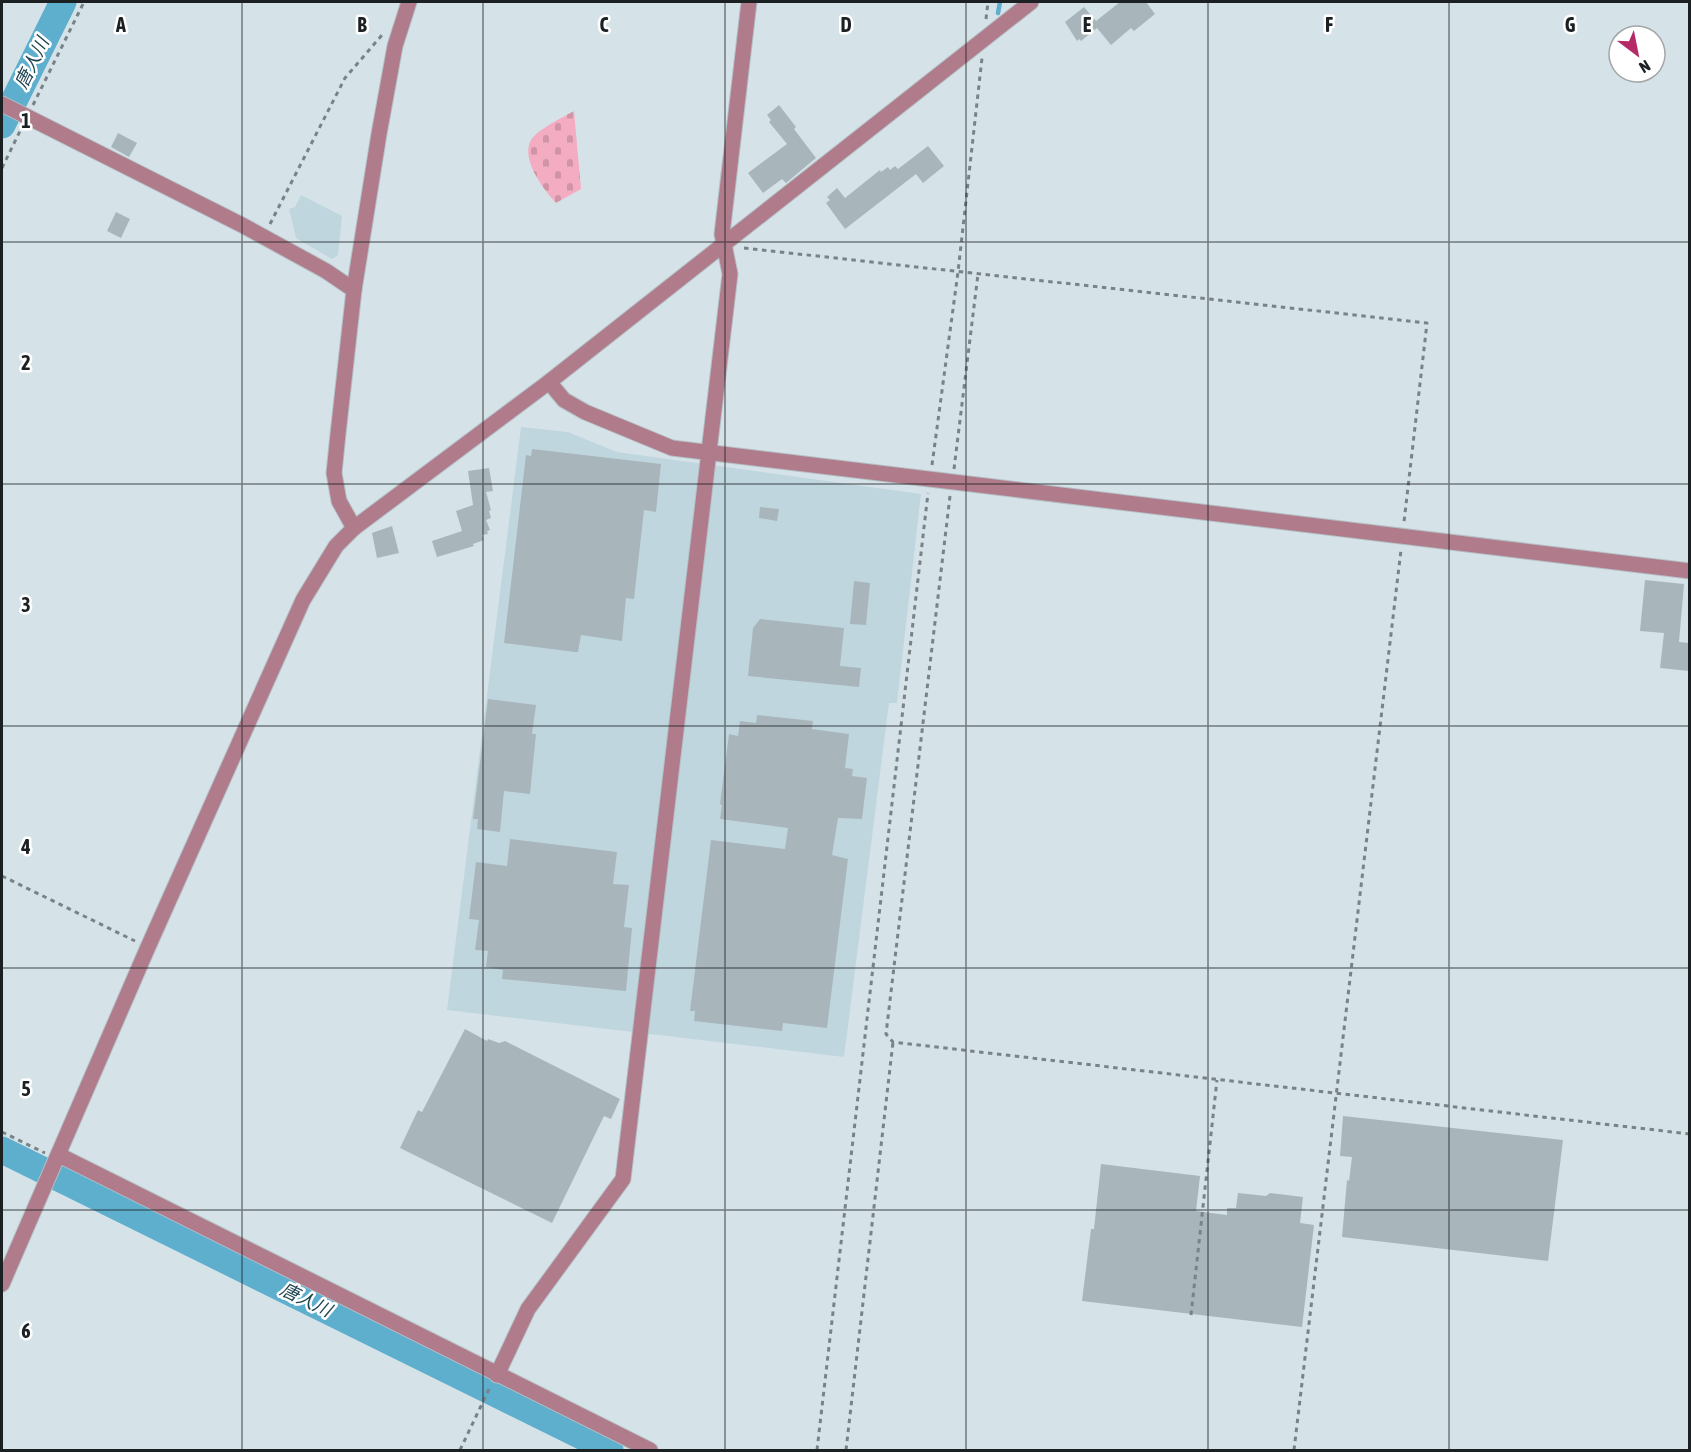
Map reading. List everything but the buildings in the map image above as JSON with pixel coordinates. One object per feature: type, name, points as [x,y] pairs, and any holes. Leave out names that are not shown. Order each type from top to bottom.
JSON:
[{"type":"street","points":[[354,528],[339,501],[334,473],[354,290],[393,57],[409,2]]},
{"type":"street","points":[[496,1375],[528,1309],[623,1179],[730,274],[722,234],[748,2]]},
{"type":"street","points":[[2,1284],[148,947],[303,600],[336,546],[354,528],[549,382],[1031,2]]},
{"type":"street","points":[[2,104],[264,237],[326,271],[354,290]]},
{"type":"street","points":[[549,382],[564,400],[585,412],[672,448],[1689,571]]},
{"type":"street","points":[[57,1159],[650,1450]]},
{"type":"path","points":[[2,168],[25,116],[84,2]]},
{"type":"path","points":[[817,1450],[930,479],[958,272],[988,2]]},
{"type":"path","points":[[264,237],[345,78],[384,33]]},
{"type":"path","points":[[725,245],[762,251],[1427,323],[1294,1450]]},
{"type":"path","points":[[978,274],[886,1034],[893,1042],[1689,1134]]},
{"type":"path","points":[[2,876],[148,947]]},
{"type":"path","points":[[846,1450],[893,1042]]},
{"type":"path","points":[[1191,1315],[1217,1080]]},
{"type":"path","points":[[2,1132],[57,1159]]},
{"type":"path","points":[[460,1450],[486,1397]]},
{"type":"shaded area","points":[[301,195],[342,216],[338,255],[332,259],[296,238],[289,209],[295,207]]},
{"type":"shaded area","points":[[521,427],[568,432],[617,452],[921,494],[897,703],[889,703],[844,1057],[447,1010]]},
{"type":"green space","points":[[574,111],[581,189],[556,203],[535,174],[528,148],[534,136]]},
{"type":"waterway","name":"唐人川","points":[[2,125],[63,2]]},
{"type":"waterway","points":[[998,13],[1000,2]]},
{"type":"waterway","name":"唐人川","points":[[2,1150],[610,1450]]}]
